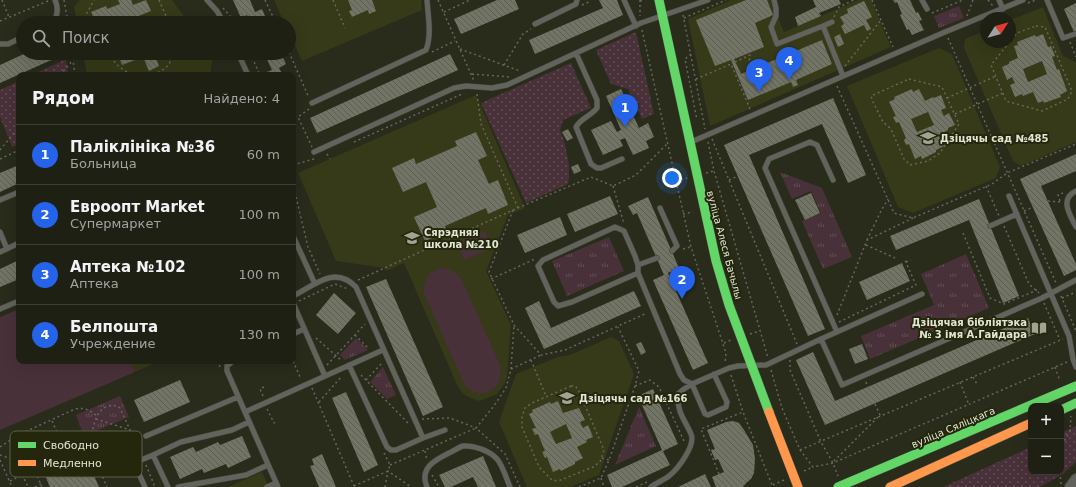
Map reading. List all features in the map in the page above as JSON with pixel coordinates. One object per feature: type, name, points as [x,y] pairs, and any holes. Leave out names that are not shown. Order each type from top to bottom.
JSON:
[{"type":"street","name":"вуліца Алеся Бачылы","points":[[658,0],[716,261],[751,366],[798,487]]},
{"type":"street","name":"вуліца Сяліцкага","points":[[840,486],[1076,386]]},
{"type":"street","points":[[1064,409],[1076,403]]},
{"type":"street","points":[[890,487],[1028,424]]},
{"type":"lane","points":[[55,0],[58,7],[57,16]]},
{"type":"lane","points":[[207,0],[220,16]]},
{"type":"lane","points":[[312,103],[426,50],[428,44],[429,27],[427,0]]},
{"type":"lane","points":[[535,24],[576,4],[578,0]]},
{"type":"lane","points":[[624,0],[639,25]]},
{"type":"lane","points":[[316,155],[454,88],[476,86],[492,88],[507,84],[639,25],[708,0]]},
{"type":"lane","points":[[774,0],[776,16],[771,27],[777,44],[832,22]]},
{"type":"lane","points":[[922,0],[927,9]]},
{"type":"lane","points":[[999,0],[1003,9]]},
{"type":"lane","points":[[689,143],[842,73],[1023,0]]},
{"type":"lane","points":[[1047,0],[1063,38],[1075,34]]},
{"type":"lane","points":[[823,26],[842,73]]},
{"type":"lane","points":[[0,44],[8,44],[16,40]]},
{"type":"lane","points":[[576,53],[597,100],[597,108],[593,114],[579,122],[576,127],[591,164],[597,168],[601,168],[622,159]]},
{"type":"lane","points":[[241,60],[247,72]]},
{"type":"lane","points":[[833,180],[817,145],[810,142],[769,159],[765,168],[837,332]]},
{"type":"lane","points":[[1076,191],[1072,193],[1068,199],[1066,206],[1076,227]]},
{"type":"lane","points":[[0,200],[16,193]]},
{"type":"lane","points":[[1009,196],[1069,336],[1076,367]]},
{"type":"lane","points":[[660,208],[677,246],[672,251]]},
{"type":"lane","points":[[990,226],[1017,214]]},
{"type":"lane","points":[[638,273],[572,302],[558,306],[554,302],[538,266],[543,260],[615,227],[624,231],[638,265],[638,273],[680,374],[684,380],[692,384],[705,414],[708,415],[726,406],[727,402],[714,374]]},
{"type":"lane","points":[[0,232],[7,249]]},
{"type":"lane","points":[[296,243],[315,284]]},
{"type":"lane","points":[[0,252],[16,245]]},
{"type":"lane","points":[[638,265],[657,258]]},
{"type":"lane","points":[[296,294],[331,277],[338,276],[344,278],[356,287],[423,438]]},
{"type":"lane","points":[[821,339],[842,385],[1051,294],[1076,280]]},
{"type":"lane","points":[[651,487],[672,473],[690,448],[692,436],[677,406],[678,394],[684,389],[729,368],[738,366],[766,365],[922,294]]},
{"type":"lane","points":[[0,309],[16,302]]},
{"type":"lane","points":[[296,302],[304,329],[325,376]]},
{"type":"lane","points":[[296,333],[304,329]]},
{"type":"lane","points":[[245,412],[383,350]]},
{"type":"lane","points":[[228,364],[227,371],[277,485],[267,487]]},
{"type":"lane","points":[[349,365],[387,446],[391,450],[396,450],[445,430]]},
{"type":"lane","points":[[146,436],[238,397]]},
{"type":"lane","points":[[143,459],[181,442],[232,430],[249,422]]},
{"type":"lane","points":[[428,487],[425,476],[428,467],[436,460],[462,446],[472,446],[481,448],[498,459],[510,487]]},
{"type":"lane","points":[[153,455],[168,487]]},
{"type":"lane","points":[[178,487],[246,475],[268,465]]},
{"type":"lane","points":[[140,477],[145,487]]},
{"type":"path","points":[[2,0],[9,17]]},
{"type":"path","points":[[0,21],[50,0]]},
{"type":"path","points":[[64,0],[67,16]]},
{"type":"path","points":[[88,16],[87,13],[94,0]]},
{"type":"path","points":[[159,0],[166,16]]},
{"type":"path","points":[[265,0],[273,16]]},
{"type":"path","points":[[332,0],[345,28]]},
{"type":"path","points":[[438,0],[455,41],[472,74],[476,86],[481,124],[518,208]]},
{"type":"path","points":[[444,12],[470,0]]},
{"type":"path","points":[[645,0],[640,1],[639,25],[691,247],[726,353],[725,365],[729,368],[772,485],[771,487]]},
{"type":"path","points":[[684,18],[726,0]]},
{"type":"path","points":[[832,22],[838,7],[854,0]]},
{"type":"path","points":[[872,0],[894,48]]},
{"type":"path","points":[[932,14],[964,0]]},
{"type":"path","points":[[967,17],[973,0]]},
{"type":"path","points":[[988,0],[993,6]]},
{"type":"path","points":[[0,4],[4,6]]},
{"type":"path","points":[[221,5],[230,16]]},
{"type":"path","points":[[682,10],[706,136]]},
{"type":"path","points":[[842,73],[881,20]]},
{"type":"path","points":[[1036,26],[1045,27],[1072,92],[1068,99],[1042,111],[1006,101],[1003,93],[991,65],[1017,33],[1036,26]]},
{"type":"path","points":[[948,37],[1076,331]]},
{"type":"path","points":[[427,54],[455,41]]},
{"type":"path","points":[[460,49],[520,71],[510,77],[472,74]]},
{"type":"path","points":[[691,54],[685,59],[698,125]]},
{"type":"path","points":[[735,62],[750,55],[749,62]]},
{"type":"path","points":[[62,72],[72,60]]},
{"type":"path","points":[[72,60],[74,72]]},
{"type":"path","points":[[113,60],[126,72]]},
{"type":"path","points":[[159,72],[167,67],[171,60]]},
{"type":"path","points":[[253,60],[259,72]]},
{"type":"path","points":[[293,60],[312,103],[312,107],[298,117],[316,155]]},
{"type":"path","points":[[696,79],[732,63],[750,109]]},
{"type":"path","points":[[947,98],[996,76]]},
{"type":"path","points":[[909,79],[942,87],[955,114],[959,124],[940,153],[928,161],[910,165],[904,159],[891,129],[883,122],[872,102],[871,96],[909,79]]},
{"type":"path","points":[[839,83],[836,85],[894,213],[913,218]]},
{"type":"path","points":[[955,114],[1003,93]]},
{"type":"path","points":[[348,144],[464,94]]},
{"type":"path","points":[[0,150],[16,131]]},
{"type":"path","points":[[798,346],[712,139],[707,141],[714,171],[782,408],[800,450],[813,467],[832,463],[1073,359]]},
{"type":"path","points":[[613,186],[636,175],[667,144]]},
{"type":"path","points":[[867,240],[913,218],[992,184],[1007,173],[1076,144]]},
{"type":"path","points":[[0,159],[16,151]]},
{"type":"path","points":[[296,164],[316,155],[327,154],[330,159]]},
{"type":"path","points":[[358,281],[512,210],[591,176],[613,186],[626,228]]},
{"type":"path","points":[[729,180],[738,176]]},
{"type":"path","points":[[963,233],[990,298],[1004,304],[1037,290],[1029,284],[986,186]]},
{"type":"path","points":[[296,197],[308,247],[322,278]]},
{"type":"path","points":[[834,325],[867,240],[882,208],[888,199]]},
{"type":"path","points":[[1048,202],[1061,202]]},
{"type":"path","points":[[1017,214],[1033,207]]},
{"type":"path","points":[[512,210],[489,272],[514,325],[541,355]]},
{"type":"path","points":[[865,245],[895,258]]},
{"type":"path","points":[[834,325],[916,285],[904,258]]},
{"type":"path","points":[[906,262],[911,260]]},
{"type":"path","points":[[296,302],[335,284],[353,291]]},
{"type":"path","points":[[1062,298],[1076,292]]},
{"type":"path","points":[[1044,301],[1060,340]]},
{"type":"path","points":[[511,369],[541,355],[565,350],[653,311]]},
{"type":"path","points":[[329,369],[327,365],[366,323]]},
{"type":"path","points":[[390,465],[476,428],[493,408],[506,388],[511,369],[514,325]]},
{"type":"path","points":[[604,487],[601,478],[609,460],[639,371],[618,327]]},
{"type":"path","points":[[355,335],[371,350],[364,353]]},
{"type":"path","points":[[800,450],[1069,336]]},
{"type":"path","points":[[318,344],[314,337],[344,362],[339,365]]},
{"type":"path","points":[[789,354],[790,370],[821,442],[832,463],[840,486]]},
{"type":"path","points":[[530,360],[546,396]]},
{"type":"path","points":[[366,380],[384,362]]},
{"type":"path","points":[[294,364],[302,381]]},
{"type":"path","points":[[1054,367],[1062,384]]},
{"type":"path","points":[[358,372],[413,428],[410,422]]},
{"type":"path","points":[[319,403],[344,374],[339,376]]},
{"type":"path","points":[[973,377],[977,384]]},
{"type":"path","points":[[635,386],[650,380],[660,387],[685,442]]},
{"type":"path","points":[[865,380],[868,388]]},
{"type":"path","points":[[960,382],[969,405]]},
{"type":"path","points":[[571,386],[575,386],[578,389],[602,443],[604,450],[602,458],[600,462],[593,467],[558,481],[552,480],[539,467],[522,427],[522,417],[525,408],[546,396],[571,386]]},
{"type":"path","points":[[264,387],[260,389],[264,398]]},
{"type":"path","points":[[312,388],[354,487],[388,471]]},
{"type":"path","points":[[875,404],[880,415]]},
{"type":"path","points":[[92,431],[97,416],[100,412],[106,407],[116,406],[122,411],[130,430]]},
{"type":"path","points":[[27,431],[75,409],[86,408],[97,416]]},
{"type":"path","points":[[267,408],[274,423],[277,421]]},
{"type":"path","points":[[719,474],[701,429],[744,412]]},
{"type":"path","points":[[832,463],[880,415]]},
{"type":"path","points":[[1064,443],[1071,428],[1071,416]]},
{"type":"path","points":[[419,419],[450,418],[476,428],[506,454],[520,487]]},
{"type":"path","points":[[96,419],[130,430]]},
{"type":"path","points":[[52,420],[56,431]]},
{"type":"path","points":[[0,447],[10,441]]},
{"type":"path","points":[[384,452],[390,465],[385,487]]},
{"type":"path","points":[[0,455],[10,459]]},
{"type":"path","points":[[602,458],[609,460]]},
{"type":"path","points":[[143,459],[155,487]]},
{"type":"path","points":[[0,460],[12,487]]},
{"type":"path","points":[[388,471],[411,487]]},
{"type":"path","points":[[1062,475],[1069,485]]},
{"type":"path","points":[[10,481],[20,477]]},
{"type":"path","points":[[23,477],[28,487]]},
{"type":"path","points":[[102,477],[107,487]]},
{"type":"path","points":[[579,487],[601,478]]},
{"type":"path","points":[[636,487],[650,480]]},
{"type":"path","points":[[358,484],[361,487]]},
{"type":"path","points":[[35,487],[42,486]]},
{"type":"shaded area","points":[[80,0],[172,0],[184,16],[76,16],[74,7]]},
{"type":"shaded area","points":[[274,0],[421,0],[422,10],[302,61],[296,48],[296,16],[281,16]]},
{"type":"shaded area","points":[[731,0],[771,0],[784,32],[858,0],[871,0],[891,47],[710,126],[688,19]]},
{"type":"shaded area","points":[[1043,7],[1063,56],[1076,62],[1076,142],[1021,166],[1013,161],[964,48],[965,39],[980,33],[980,48],[1016,48],[1016,18]]},
{"type":"shaded area","name":"Дзіцячы сад №485","points":[[939,48],[952,54],[1000,167],[996,178],[913,213],[898,207],[847,86]]},
{"type":"shaded area","points":[[84,60],[212,60],[210,72],[86,72]]},
{"type":"shaded area","name":"Сярэдняя школа №210","points":[[476,95],[525,208],[508,215],[486,271],[511,325],[507,377],[505,383],[497,394],[479,401],[466,396],[457,385],[404,263],[386,271],[384,268],[336,261],[298,173]]},
{"type":"shaded area","name":"Дзіцячы сад №166","points":[[611,337],[619,341],[634,374],[599,475],[570,487],[527,487],[499,422],[516,374],[558,357],[570,355]]},
{"type":"shaded area","points":[[131,364],[153,364],[135,372]]},
{"type":"shaded area","points":[[262,472],[269,487],[228,487]]},
{"type":"green space","points":[[959,6],[964,18],[939,28],[934,16]]},
{"type":"green space","points":[[636,32],[654,114],[642,119],[628,89],[611,84],[596,50]]},
{"type":"green space","points":[[64,60],[66,60],[68,72],[38,72]]},
{"type":"green space","points":[[571,63],[591,108],[563,120],[560,130],[565,144],[569,165],[568,184],[526,203],[481,103]]},
{"type":"green space","points":[[16,82],[16,145],[12,147],[0,117],[0,90]]},
{"type":"green space","points":[[780,172],[822,188],[852,257],[823,269],[802,221],[821,213],[811,191],[792,199]]},
{"type":"green space","points":[[485,231],[492,248],[464,260],[457,243]]},
{"type":"green space","points":[[609,237],[624,271],[567,296],[552,261]]},
{"type":"green space","points":[[966,254],[989,308],[870,359],[861,336],[934,305],[921,274]]},
{"type":"green space","points":[[441,268],[453,271],[462,280],[500,365],[501,374],[499,381],[490,391],[478,393],[471,390],[464,384],[424,293],[424,284],[427,277]]},
{"type":"green space","points":[[16,310],[16,364],[131,364],[135,372],[0,430],[0,317]]},
{"type":"green space","points":[[356,338],[368,350],[345,360],[340,355]]},
{"type":"green space","points":[[383,367],[396,395],[387,399],[370,382]]},
{"type":"green space","points":[[120,396],[129,417],[96,431],[82,431],[76,415]]},
{"type":"green space","points":[[639,407],[656,446],[615,465]]},
{"type":"green space","points":[[1076,426],[1076,462],[1064,473],[1064,439],[1064,432]]},
{"type":"green space","points":[[1028,448],[1028,475],[1061,475],[1040,487],[943,487]]},
{"type":"building","points":[[118,0],[131,0],[133,5],[146,0],[151,11],[138,16],[93,16],[91,12],[106,6],[107,9],[120,4]]},
{"type":"building","points":[[233,0],[250,0],[255,12],[262,9],[265,16],[247,15],[240,16]]},
{"type":"building","points":[[348,0],[372,0],[376,11],[369,14],[368,10],[352,17],[349,11],[352,10]]},
{"type":"building","points":[[497,0],[515,0],[519,9],[461,34],[454,19]]},
{"type":"building","points":[[599,0],[617,0],[623,15],[535,54],[529,40],[603,8]]},
{"type":"building","points":[[746,0],[767,0],[773,15],[755,23],[764,47],[734,59],[741,74],[822,40],[832,64],[796,80],[798,85],[793,87],[791,82],[748,100],[731,60],[715,66],[696,20]]},
{"type":"building","points":[[813,0],[839,0],[841,4],[819,13],[821,16],[798,26],[795,17],[816,7]]},
{"type":"building","points":[[893,0],[910,0],[916,13],[918,12],[922,20],[919,21],[924,30],[912,35],[909,29],[907,30],[900,15],[902,14],[897,2],[895,3]]},
{"type":"building","points":[[864,1],[872,17],[866,20],[871,29],[867,31],[864,25],[845,34],[841,26],[844,24],[840,17],[848,13],[847,9]]},
{"type":"building","points":[[1076,3],[1076,37],[1064,9]]},
{"type":"building","points":[[840,34],[844,44],[838,47],[834,37]]},
{"type":"building","points":[[1043,34],[1048,47],[1051,46],[1055,56],[1052,57],[1057,70],[1059,69],[1067,91],[1060,95],[1061,97],[1044,103],[1043,101],[1038,103],[1033,92],[1015,97],[1010,85],[1015,83],[1012,77],[1007,80],[1002,67],[1018,58],[1015,48],[1018,45],[1017,42],[1035,35],[1036,37]],"holes":[[[1042,61],[1047,74],[1028,82],[1023,69]]]},
{"type":"building","points":[[450,54],[458,70],[317,133],[310,118]]},
{"type":"building","points":[[16,58],[16,60],[51,60],[25,72],[16,72],[16,76],[0,83],[0,65]]},
{"type":"building","points":[[120,60],[135,60],[122,65]]},
{"type":"building","points":[[144,60],[157,60],[159,66],[149,71]]},
{"type":"building","points":[[267,60],[284,60],[286,64],[279,68],[281,72],[267,72],[272,70]]},
{"type":"building","points":[[621,89],[639,128],[648,123],[654,137],[646,141],[649,148],[633,155],[625,138],[620,140],[623,146],[603,155],[591,130],[611,121],[617,132],[621,130],[606,96]]},
{"type":"building","points":[[912,89],[913,92],[919,89],[925,101],[941,95],[946,108],[941,110],[944,116],[949,113],[955,125],[938,135],[944,146],[922,159],[921,156],[915,159],[909,144],[906,145],[904,140],[906,138],[899,122],[896,123],[893,117],[896,116],[889,102],[895,99],[894,97]],"holes":[[[928,112],[934,125],[917,132],[911,119]]]},
{"type":"building","points":[[833,98],[866,175],[848,183],[822,124],[749,155],[825,329],[808,336],[724,145]]},
{"type":"building","points":[[568,129],[573,138],[567,141],[562,132]]},
{"type":"building","points":[[476,132],[487,156],[478,160],[489,184],[498,180],[508,205],[488,214],[486,208],[445,226],[447,232],[425,241],[414,217],[437,207],[426,182],[403,192],[392,168],[414,158],[416,164],[457,146],[455,141]]},
{"type":"building","points":[[1076,154],[1076,171],[1041,186],[1076,264],[1076,270],[1064,276],[1020,179]]},
{"type":"building","points":[[578,164],[581,171],[574,174],[571,167]]},
{"type":"building","points":[[16,166],[16,184],[0,192],[0,173]]},
{"type":"building","points":[[811,193],[820,213],[805,220],[795,200]]},
{"type":"building","points":[[610,196],[618,214],[575,232],[567,214]]},
{"type":"building","points":[[648,197],[679,268],[668,273],[708,363],[693,370],[653,280],[664,275],[637,213],[633,215],[628,206]]},
{"type":"building","points":[[979,199],[1019,296],[1003,303],[969,220],[896,250],[890,236]]},
{"type":"building","points":[[560,217],[567,235],[525,253],[517,235]]},
{"type":"building","points":[[16,261],[16,280],[0,287],[0,269]]},
{"type":"building","points":[[902,263],[910,281],[867,300],[859,282]]},
{"type":"building","points":[[386,279],[443,407],[423,416],[366,287]]},
{"type":"building","points":[[634,291],[641,306],[544,349],[525,308],[539,301],[551,328]]},
{"type":"building","points":[[334,293],[356,313],[338,334],[316,315]]},
{"type":"building","points":[[1028,318],[1035,334],[825,425],[796,360],[813,352],[835,401]]},
{"type":"building","points":[[641,342],[646,352],[641,355],[636,344]]},
{"type":"building","points":[[862,344],[868,359],[855,364],[849,349]]},
{"type":"building","points":[[180,380],[190,402],[144,422],[134,400]]},
{"type":"building","points":[[653,389],[678,444],[663,451],[670,465],[622,487],[612,487],[607,475],[662,450],[638,396]]},
{"type":"building","points":[[346,392],[378,465],[364,472],[332,398]]},
{"type":"building","points":[[558,401],[563,413],[579,408],[585,420],[580,422],[583,428],[588,425],[593,437],[577,447],[583,458],[561,471],[560,469],[553,472],[547,457],[545,458],[542,452],[545,451],[538,434],[535,435],[532,429],[536,428],[529,414],[533,412],[532,410],[550,402],[551,404]],"holes":[[[566,424],[572,438],[556,444],[550,432]]]},
{"type":"building","points":[[733,421],[739,423],[753,445],[755,459],[754,473],[751,479],[743,487],[716,487],[712,477],[724,472],[718,459],[715,460],[711,450],[715,449],[707,430],[726,422]]},
{"type":"building","points":[[242,436],[251,457],[228,468],[226,464],[204,473],[202,469],[180,479],[170,457],[193,447],[196,452],[218,442],[220,445]]},
{"type":"building","points":[[322,454],[336,487],[319,487],[310,466],[314,465],[312,459]]},
{"type":"building","points":[[483,456],[496,487],[478,487],[473,477],[451,487],[445,487],[439,475]]},
{"type":"building","points":[[705,474],[711,487],[678,487]]},
{"type":"building","points":[[46,477],[95,477],[99,487],[50,487]]},
{"type":"traffic: fast","points":[[659,0],[716,261],[729,305],[769,412]]},
{"type":"traffic: fast","points":[[838,487],[1076,386]]},
{"type":"traffic: fast","points":[[1064,409],[1076,403]]},
{"type":"traffic: slow","points":[[769,412],[798,487]]},
{"type":"traffic: slow","points":[[890,487],[1028,424]]},
{"type":"place","name":"Белпошта","points":[[789,80]]},
{"type":"place","name":"Аптека №102","points":[[759,92]]},
{"type":"place","name":"Паліклініка №36","points":[[625,127]]},
{"type":"place","name":"Дзіцячы сад №485","points":[[928,138]]},
{"type":"place","name":"Сярэдняя школа №210","points":[[412,238]]},
{"type":"place","name":"Евроопт Market","points":[[682,299]]},
{"type":"place","name":"Дзіцячая бібліятэка № 3 імя А.Гайдара","points":[[1039,328]]},
{"type":"place","name":"Дзіцячы сад №166","points":[[567,398]]}]
